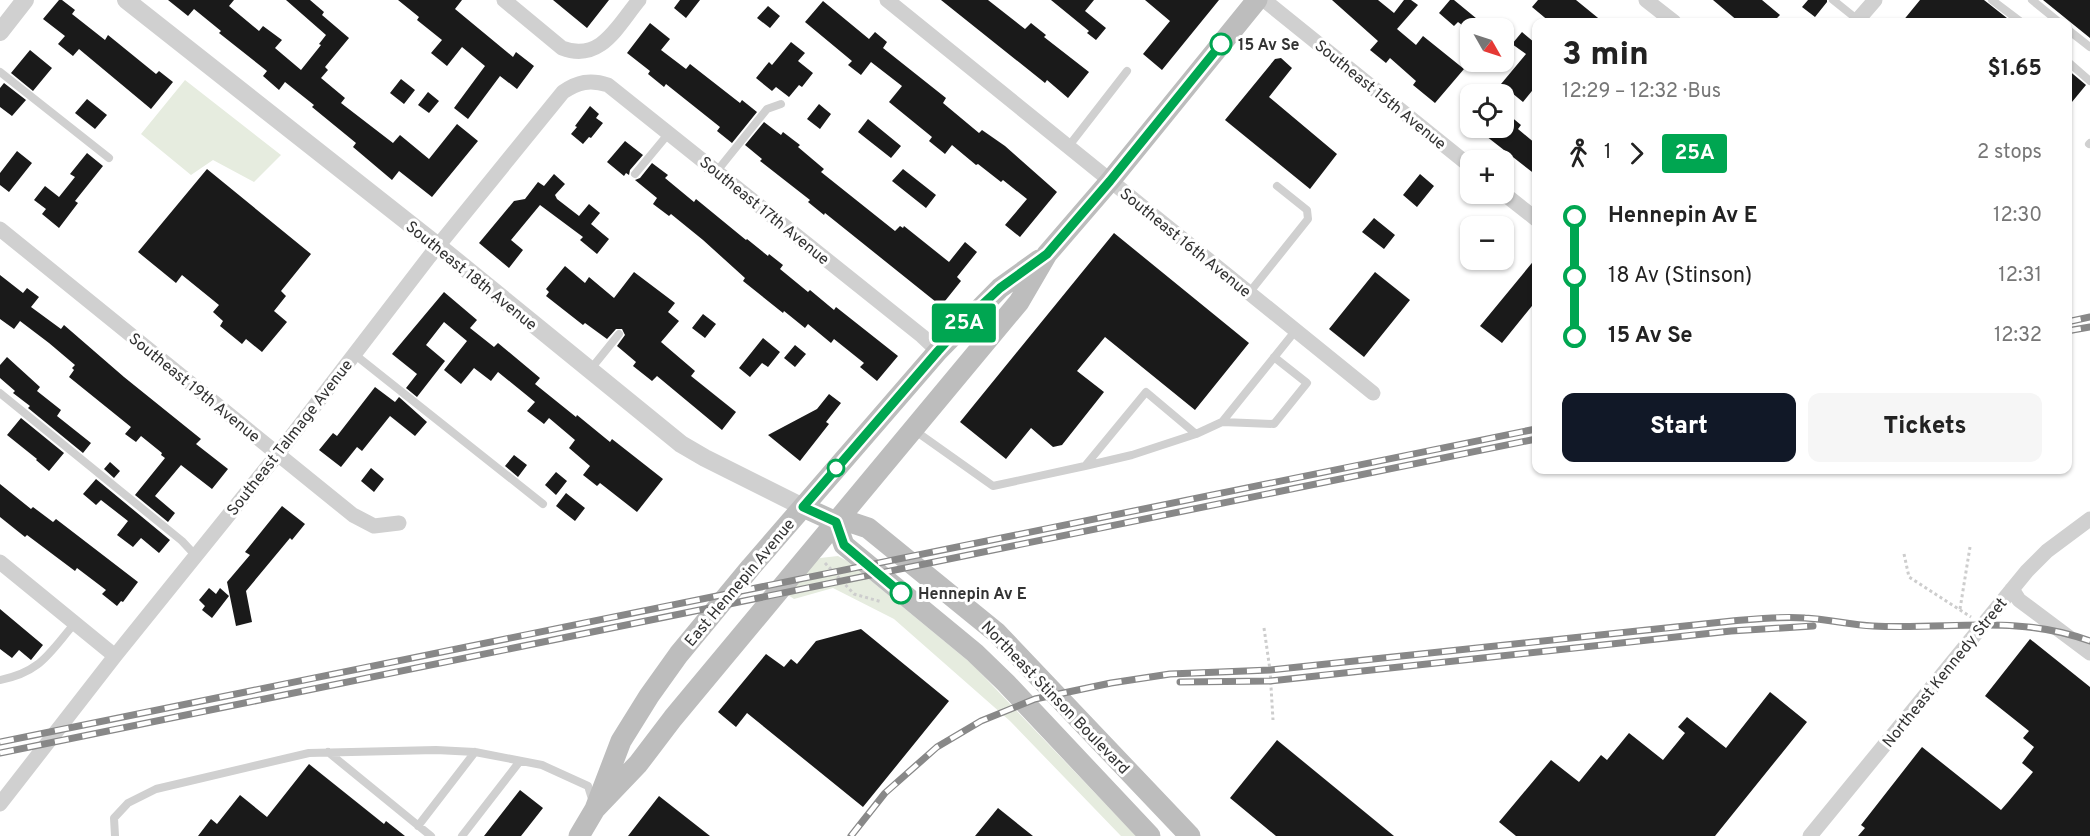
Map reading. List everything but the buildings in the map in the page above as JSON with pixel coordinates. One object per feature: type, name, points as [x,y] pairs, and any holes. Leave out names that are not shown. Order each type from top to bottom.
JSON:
[{"type":"main road","name":"East Hennepin Avenue","points":[[595,809],[638,764],[673,718],[1019,302],[1047,254],[1110,181],[1257,0]]},
{"type":"main road","name":"East Hennepin Avenue","points":[[579,836],[595,809],[621,741],[649,696],[686,645],[938,351],[1000,288],[1047,254]]},
{"type":"main road","name":"Southeast 18th Avenue","points":[[803,507],[836,522]]},
{"type":"main road","name":"Northeast Stinson Boulevard","points":[[1150,836],[975,653],[844,545],[836,522],[850,522],[868,528],[997,633],[1190,836]]},
{"type":"street","points":[[0,32],[25,0]]},
{"type":"street","name":"Southeast 18th Avenue","points":[[126,0],[438,246],[681,444],[803,507]]},
{"type":"street","points":[[504,0],[562,48],[572,52],[582,52],[603,45],[639,0]]},
{"type":"street","name":"Southeast 16th Avenue","points":[[887,0],[1373,393]]},
{"type":"street","name":"Southeast 15th Avenue","points":[[1264,0],[1460,158]]},
{"type":"street","points":[[1646,0],[1669,18]]},
{"type":"street","points":[[1860,18],[1875,0]]},
{"type":"street","name":"Southeast 17th Avenue","points":[[586,82],[595,81],[608,85],[938,351]]},
{"type":"street","name":"Southeast Talmage Avenue","points":[[0,804],[438,246],[563,92],[586,82]]},
{"type":"street","points":[[1514,202],[1532,216]]},
{"type":"street","name":"Southeast 19th Avenue","points":[[0,229],[353,515],[374,526],[399,523]]},
{"type":"street","name":"Northeast Kennedy Street","points":[[1810,836],[2012,589],[2047,551],[2090,519]]},
{"type":"street","points":[[0,562],[115,656]]},
{"type":"street","points":[[2012,589],[2019,600],[2090,652]]},
{"type":"lane","points":[[1833,0],[1854,18]]},
{"type":"lane","points":[[1992,0],[2016,18]]},
{"type":"lane","points":[[2032,0],[2054,18]]},
{"type":"lane","points":[[2072,33],[2090,47]]},
{"type":"lane","points":[[2072,65],[2090,81]]},
{"type":"lane","points":[[0,72],[110,158]]},
{"type":"lane","points":[[1068,147],[1127,72]]},
{"type":"lane","points":[[717,171],[767,109],[780,104]]},
{"type":"lane","points":[[635,174],[669,133]]},
{"type":"lane","points":[[1250,293],[1308,219],[1307,210],[1277,186]]},
{"type":"lane","points":[[913,429],[993,486],[1132,455],[1196,434],[1222,422],[1296,330]]},
{"type":"lane","points":[[590,370],[619,334]]},
{"type":"lane","points":[[354,354],[543,504]]},
{"type":"lane","points":[[1222,422],[1274,424],[1307,383],[1274,357]]},
{"type":"lane","points":[[1085,466],[1146,392],[1196,434]]},
{"type":"lane","points":[[0,393],[182,541],[195,555]]},
{"type":"lane","points":[[0,680],[21,676],[39,665],[75,623]]},
{"type":"lane","points":[[115,836],[114,818],[128,803],[156,789],[309,753],[436,750],[475,753],[542,765],[588,786],[595,809]]},
{"type":"lane","points":[[328,752],[431,836]]},
{"type":"lane","points":[[418,826],[475,753]]},
{"type":"lane","points":[[462,836],[520,761]]},
{"type":"path","points":[[1960,609],[1970,547]]},
{"type":"path","points":[[1904,554],[1909,577],[1972,618]]},
{"type":"path","points":[[824,562],[854,594],[882,602]]},
{"type":"path","points":[[1264,628],[1270,670],[1273,720]]},
{"type":"shaded area","points":[[185,80],[281,155],[254,182],[213,160],[191,175],[141,134]]},
{"type":"shaded area","points":[[838,556],[972,664],[1136,836],[1121,836],[1010,721],[894,619],[833,588],[794,599],[788,595],[820,558]]},
{"type":"railway","points":[[2072,321],[2090,317]]},
{"type":"railway","points":[[2072,330],[2090,327]]},
{"type":"railway","points":[[0,742],[1532,430]]},
{"type":"railway","points":[[0,753],[1532,440]]},
{"type":"railway","points":[[851,836],[885,793],[937,747],[981,721],[1035,699],[1111,683],[1170,674],[1270,670],[1732,621],[1796,617],[1873,626],[2009,625],[2063,633],[2090,641]]},
{"type":"railway","points":[[1180,682],[1270,681],[1731,631],[1813,626]]},
{"type":"bus line","name":"25A","points":[[901,593],[844,545],[836,522],[803,507],[969,317],[1000,288],[1047,254],[1110,181],[1221,44]]},
{"type":"place","name":"15 Av Se","points":[[1221,44]]},
{"type":"place","name":"Hennepin Av E","points":[[901,593]]}]
